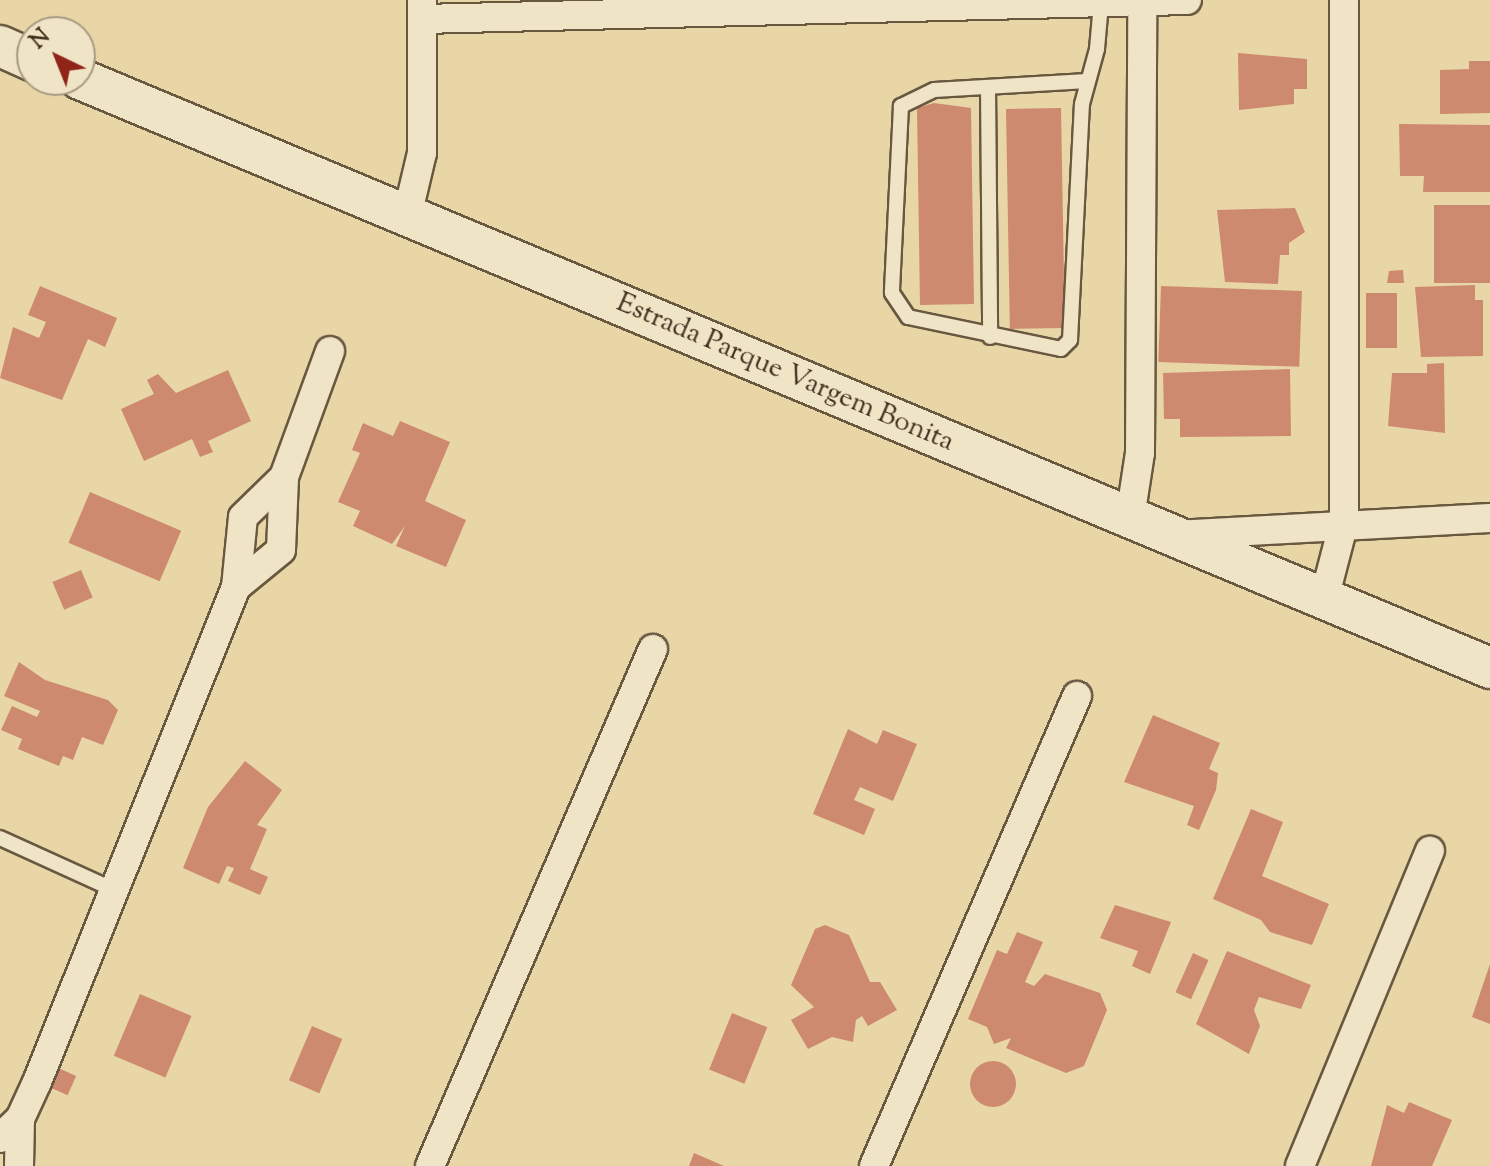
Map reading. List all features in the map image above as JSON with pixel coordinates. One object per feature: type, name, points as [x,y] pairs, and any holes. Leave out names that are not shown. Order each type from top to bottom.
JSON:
[{"type":"main road","name":"Estrada Parque Vargem Bonita","points":[[96,85],[408,212],[1168,536],[1490,668]]},
{"type":"street","points":[[408,212],[422,153],[422,10],[1187,0]]},
{"type":"street","points":[[1324,599],[1344,522],[1344,0]]},
{"type":"street","points":[[1130,518],[1140,453],[1142,2]]},
{"type":"street","points":[[236,587],[281,550],[284,477],[330,351]]},
{"type":"street","points":[[19,1166],[10,1128],[114,890],[236,587],[243,517],[284,477]]},
{"type":"street","points":[[1168,536],[1344,522],[1490,518]]},
{"type":"street","points":[[430,1166],[653,649]]},
{"type":"street","points":[[874,1166],[1077,696]]},
{"type":"street","points":[[1300,1166],[1430,851]]},
{"type":"lane","points":[[1087,81],[934,90],[901,106],[892,293],[898,309],[922,326],[1061,349],[1070,340],[1087,81],[1101,3]]},
{"type":"lane","points":[[988,87],[990,337]]},
{"type":"lane","points":[[0,838],[114,890]]},
{"type":"building","points":[[1238,53],[1307,59],[1307,89],[1294,89],[1294,104],[1239,110]]},
{"type":"building","points":[[1469,61],[1490,61],[1490,113],[1440,114],[1440,70],[1469,69]]},
{"type":"building","points":[[934,103],[971,108],[974,304],[920,305],[917,108]]},
{"type":"building","points":[[1061,108],[1065,328],[1010,329],[1006,109]]},
{"type":"building","points":[[1399,124],[1490,125],[1490,192],[1423,192],[1424,176],[1400,176]]},
{"type":"building","points":[[1434,205],[1490,205],[1490,283],[1434,283]]},
{"type":"building","points":[[1295,208],[1305,232],[1289,243],[1289,255],[1280,255],[1278,284],[1225,282],[1217,210]]},
{"type":"building","points":[[1403,270],[1404,283],[1387,283],[1389,271]]},
{"type":"building","points":[[1475,285],[1475,300],[1483,300],[1483,356],[1421,357],[1415,287]]},
{"type":"building","points":[[40,286],[117,318],[105,347],[88,339],[62,400],[0,378],[13,327],[39,338],[46,322],[28,315]]},
{"type":"building","points":[[1161,286],[1302,291],[1299,367],[1158,362]]},
{"type":"building","points":[[1366,293],[1397,293],[1397,348],[1366,348]]},
{"type":"building","points":[[1444,363],[1445,433],[1388,426],[1392,373],[1427,373],[1427,364]]},
{"type":"building","points":[[1290,369],[1291,436],[1180,437],[1180,419],[1164,419],[1163,373]]},
{"type":"building","points":[[228,370],[251,421],[208,441],[213,452],[200,457],[192,439],[144,461],[121,409],[154,394],[147,380],[158,374],[176,393]]},
{"type":"building","points":[[400,421],[450,442],[425,501],[466,520],[446,567],[396,546],[405,526],[392,544],[353,526],[360,511],[338,502],[360,453],[352,450],[363,423],[393,436]]},
{"type":"building","points":[[90,492],[181,531],[160,581],[69,543]]},
{"type":"building","points":[[81,570],[93,598],[64,610],[52,582]]},
{"type":"building","points":[[19,662],[45,680],[108,700],[118,710],[103,745],[82,737],[73,760],[63,756],[59,766],[18,749],[22,739],[1,730],[12,706],[37,717],[40,711],[4,696]]},
{"type":"building","points":[[1153,715],[1220,743],[1209,769],[1218,773],[1216,790],[1199,830],[1187,825],[1194,806],[1124,782]]},
{"type":"building","points":[[848,729],[877,744],[883,730],[917,744],[893,801],[860,787],[854,800],[875,809],[864,835],[813,814]]},
{"type":"building","points":[[245,761],[282,790],[257,825],[267,829],[250,869],[268,877],[260,895],[228,881],[234,868],[227,866],[219,884],[183,868],[208,807]]},
{"type":"building","points":[[1251,809],[1283,822],[1262,876],[1329,904],[1312,945],[1270,932],[1261,920],[1213,899]]},
{"type":"building","points":[[1115,905],[1171,922],[1150,974],[1132,966],[1138,951],[1100,938]]},
{"type":"building","points":[[825,925],[849,935],[870,982],[880,982],[897,1010],[868,1026],[862,1016],[856,1020],[853,1042],[832,1037],[808,1049],[791,1020],[814,1007],[791,985],[815,929]]},
{"type":"building","points":[[1017,932],[1043,942],[1025,982],[1034,986],[1045,974],[1100,993],[1107,1010],[1084,1066],[1066,1073],[1006,1048],[1011,1038],[994,1044],[987,1027],[968,1019],[997,950],[1007,954]]},
{"type":"building","points":[[1227,951],[1311,985],[1301,1009],[1259,997],[1254,1010],[1260,1026],[1249,1054],[1196,1024]]},
{"type":"building","points":[[1193,953],[1209,960],[1191,999],[1176,992]]},
{"type":"building","points":[[1490,964],[1490,1024],[1472,1017]]},
{"type":"building","points":[[140,994],[192,1016],[165,1078],[114,1056]]},
{"type":"building","points":[[732,1013],[767,1027],[744,1084],[709,1070]]},
{"type":"building","points":[[312,1026],[342,1039],[319,1093],[289,1080]]},
{"type":"building","points":[[993,1061],[1009,1068],[1016,1084],[1009,1100],[993,1107],[977,1100],[970,1084],[977,1068]]},
{"type":"building","points":[[56,1067],[76,1076],[68,1095],[47,1086]]},
{"type":"building","points":[[1409,1102],[1452,1120],[1432,1166],[1371,1166],[1387,1105],[1404,1113]]},
{"type":"building","points":[[694,1153],[724,1166],[689,1166]]}]
